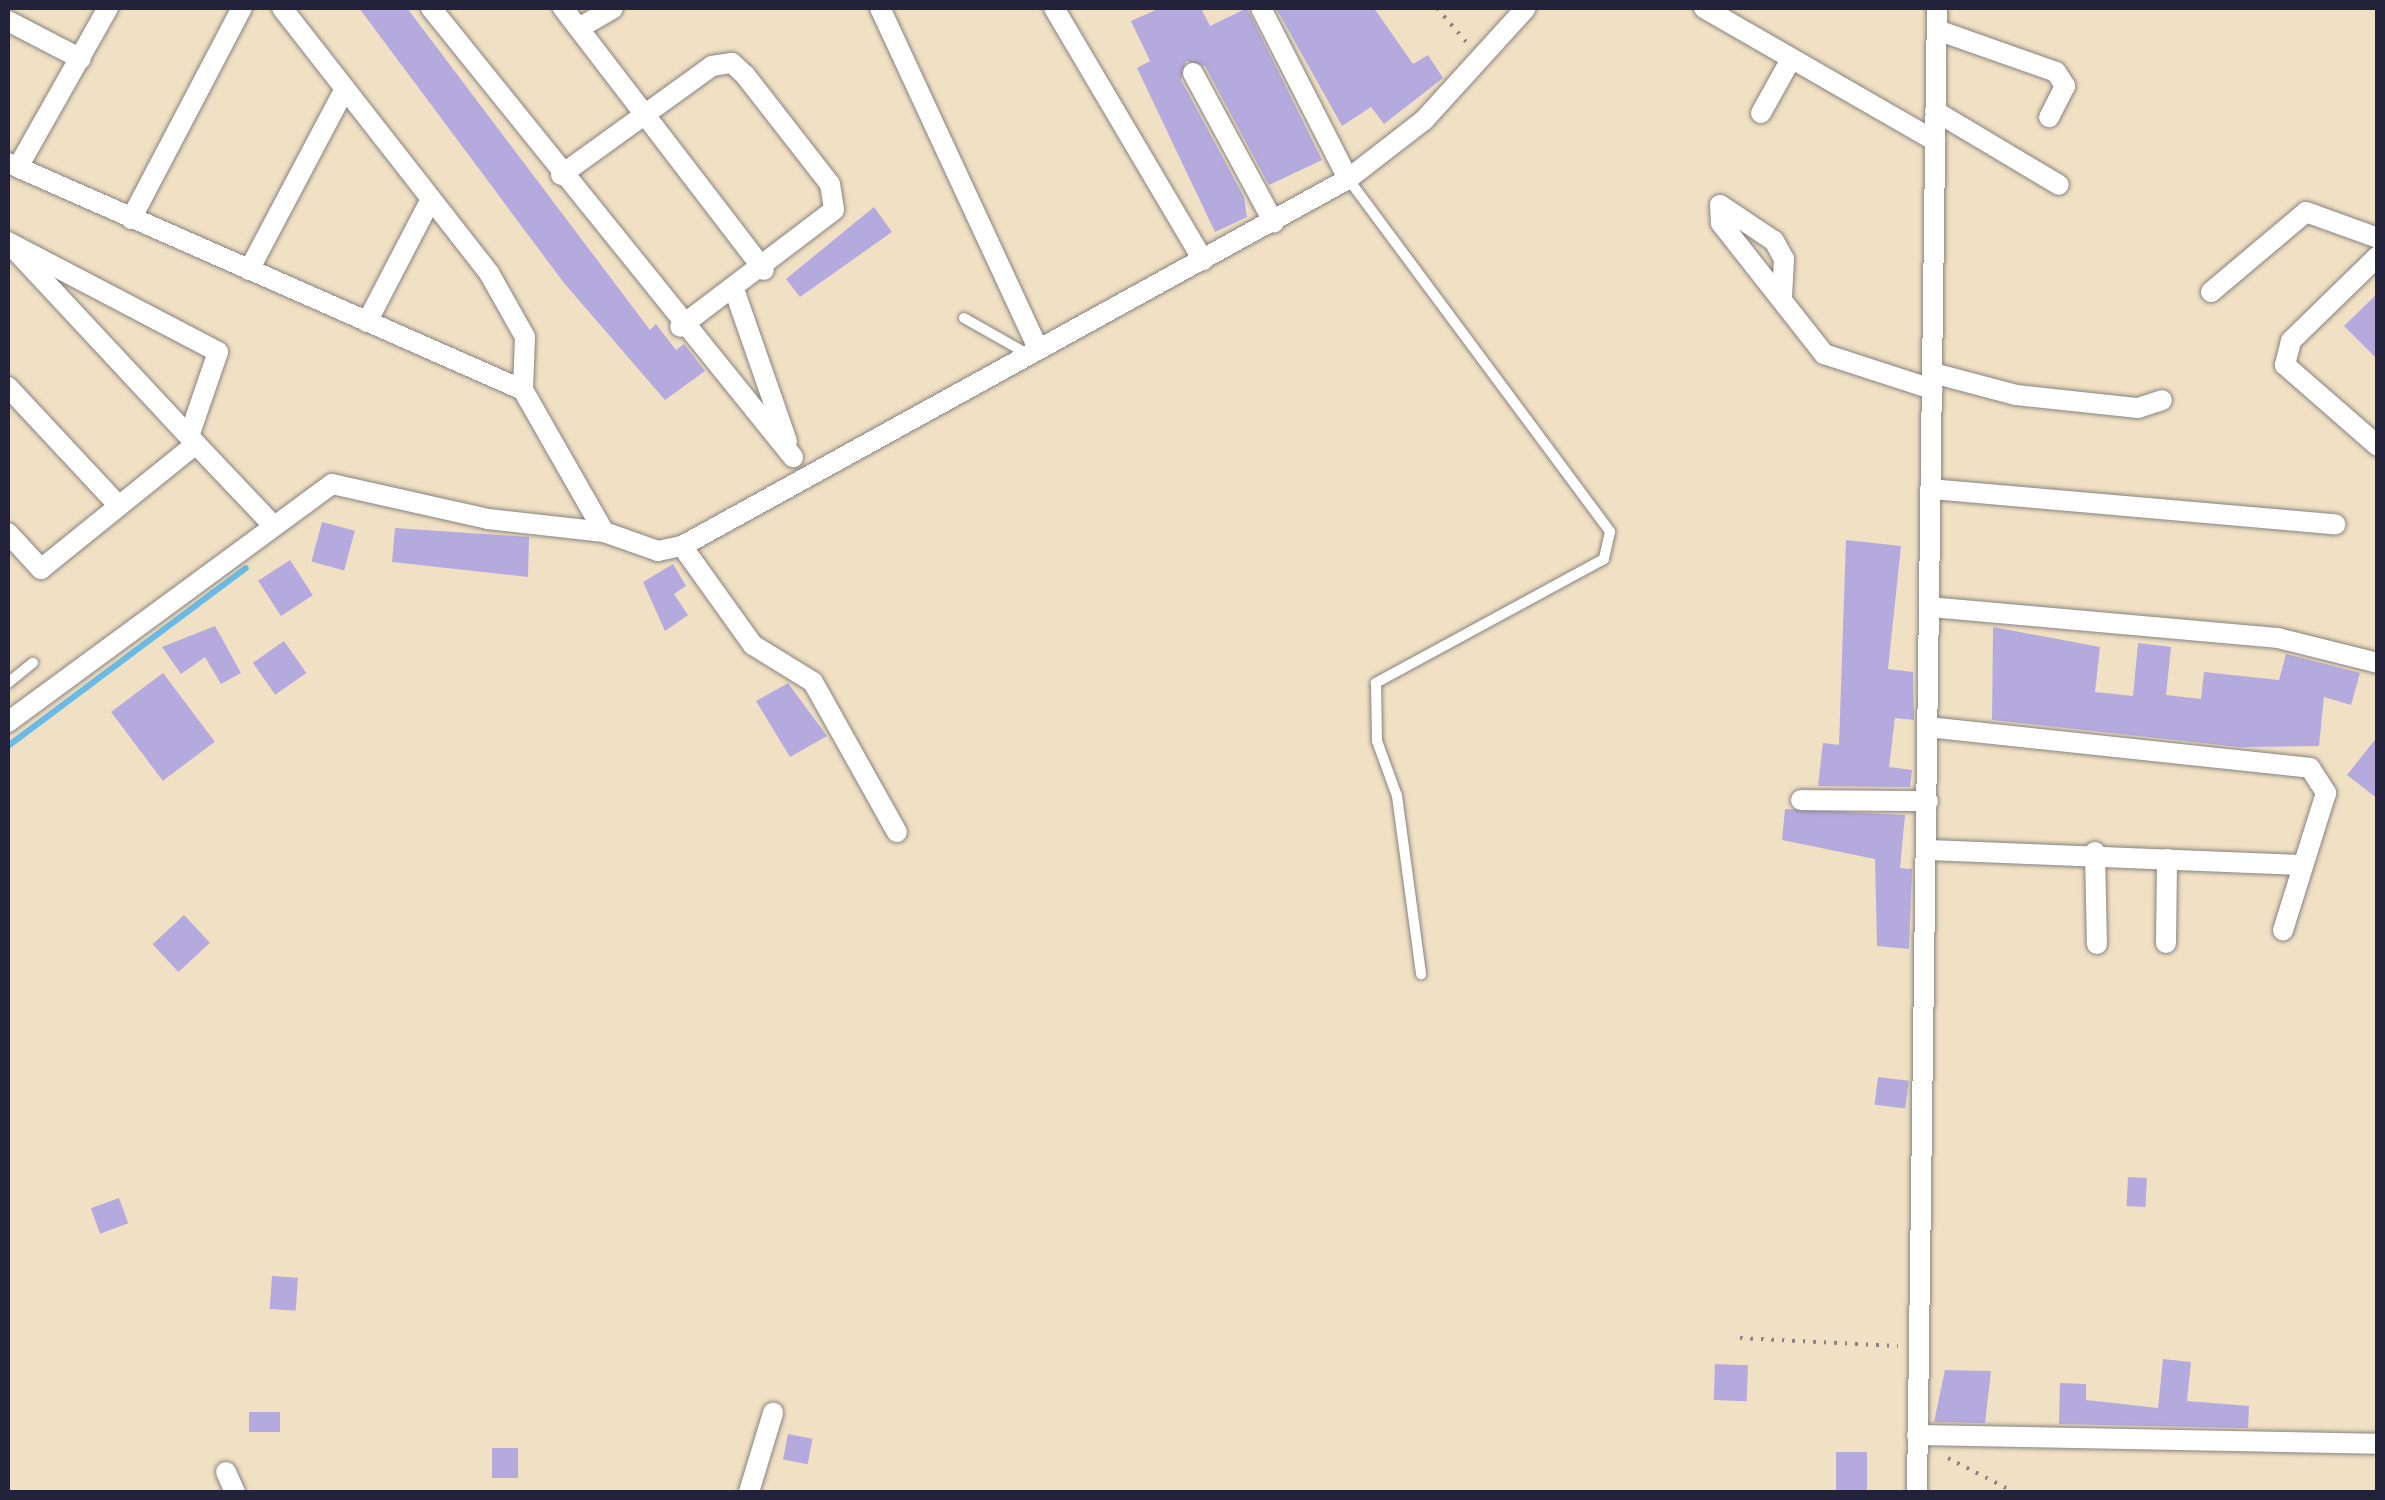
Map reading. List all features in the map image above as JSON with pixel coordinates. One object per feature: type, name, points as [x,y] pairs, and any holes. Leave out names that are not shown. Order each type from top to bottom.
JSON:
[{"type":"street","points":[[108,8],[82,59],[13,165],[524,390],[604,532]]},
{"type":"street","points":[[131,219],[242,8]]},
{"type":"street","points":[[282,8],[514,315],[531,366],[524,390]]},
{"type":"street","points":[[431,8],[680,327],[799,466]]},
{"type":"street","points":[[563,8],[764,270]]},
{"type":"street","points":[[579,28],[612,8]]},
{"type":"street","points":[[880,8],[1030,348]]},
{"type":"street","points":[[1054,8],[1203,260]]},
{"type":"street","points":[[1260,8],[1348,179]]},
{"type":"street","points":[[8,722],[272,524],[332,484],[488,519],[604,532],[658,552],[682,546],[799,466],[1274,223],[1348,179],[1424,120],[1526,8]]},
{"type":"street","points":[[1704,8],[1790,61],[1935,141]]},
{"type":"street","points":[[1917,1492],[1937,8]]},
{"type":"street","points":[[8,21],[82,59]]},
{"type":"street","points":[[1937,30],[2056,72],[2065,86],[2049,117]]},
{"type":"street","points":[[1761,113],[1790,61]]},
{"type":"street","points":[[562,175],[712,66],[733,64],[830,184],[829,219],[734,292],[680,327]]},
{"type":"street","points":[[1193,73],[1274,223]]},
{"type":"street","points":[[249,270],[345,89]]},
{"type":"street","points":[[1935,110],[2059,185]]},
{"type":"street","points":[[367,322],[428,205]]},
{"type":"street","points":[[2211,292],[2306,212],[2378,238]]},
{"type":"street","points":[[8,242],[272,524]]},
{"type":"street","points":[[8,242],[218,352],[193,440],[118,505],[42,569],[8,533]]},
{"type":"street","points":[[2378,256],[2285,353],[2295,379],[2378,446]]},
{"type":"street","points":[[734,292],[799,466]]},
{"type":"street","points":[[1782,297],[1824,354],[1932,381],[2016,394],[2138,408],[2162,400]]},
{"type":"street","points":[[8,386],[118,505]]},
{"type":"street","points":[[1932,489],[2335,524]]},
{"type":"street","points":[[682,546],[752,645],[814,682],[897,832]]},
{"type":"street","points":[[1930,607],[2278,638],[2378,663]]},
{"type":"street","points":[[1928,728],[2310,768],[2326,793],[2297,866],[2283,930]]},
{"type":"street","points":[[1801,800],[1928,801]]},
{"type":"street","points":[[1927,850],[2095,852],[2297,866]]},
{"type":"street","points":[[2095,852],[2097,944]]},
{"type":"street","points":[[2166,943],[2168,859]]},
{"type":"street","points":[[750,1492],[774,1413]]},
{"type":"street","points":[[1917,1444],[2378,1444]]},
{"type":"street","points":[[226,1472],[235,1492]]},
{"type":"lane","points":[[1348,179],[1610,532],[1604,560],[1376,683],[1377,741],[1397,796],[1420,974]]},
{"type":"lane","points":[[964,318],[1030,348]]},
{"type":"lane","points":[[8,683],[33,663]]},
{"type":"path","points":[[1438,8],[1482,58]]},
{"type":"path","points":[[1740,1338],[1918,1347]]},
{"type":"path","points":[[1917,1444],[1965,1464],[2014,1492]]},
{"type":"building","points":[[359,8],[407,8],[650,330],[656,324],[676,350],[684,344],[705,371],[665,400],[564,283]]},
{"type":"building","points":[[1160,8],[1201,8],[1210,26],[1247,8],[1322,160],[1269,185],[1205,66],[1186,61],[1181,80],[1244,197],[1247,217],[1215,232],[1137,68],[1150,61],[1131,21]]},
{"type":"building","points":[[1276,8],[1374,8],[1413,64],[1428,55],[1443,78],[1384,124],[1371,107],[1342,126]]},
{"type":"building","points":[[874,207],[892,232],[800,297],[786,279]]},
{"type":"building","points":[[2378,293],[2378,360],[2344,326]]},
{"type":"building","points":[[322,522],[355,531],[344,570],[311,562]]},
{"type":"building","points":[[395,528],[529,537],[528,577],[392,562]]},
{"type":"building","points":[[1846,540],[1901,546],[1888,669],[1913,672],[1914,720],[1895,718],[1889,767],[1912,770],[1910,787],[1818,786],[1823,743],[1839,745]]},
{"type":"building","points":[[290,560],[313,595],[281,616],[258,581]]},
{"type":"building","points":[[673,564],[686,586],[674,594],[688,615],[665,631],[643,582]]},
{"type":"building","points":[[215,626],[241,673],[221,684],[205,657],[181,674],[162,647]]},
{"type":"building","points":[[1993,627],[2100,647],[2095,692],[2133,696],[2138,643],[2171,647],[2166,695],[2201,699],[2204,672],[2279,680],[2286,654],[2360,673],[2351,705],[2324,697],[2319,746],[2240,747],[1992,720]]},
{"type":"building","points":[[284,641],[306,673],[275,695],[253,663]]},
{"type":"building","points":[[163,673],[215,742],[163,781],[111,712]]},
{"type":"building","points":[[788,683],[827,736],[790,757],[756,701]]},
{"type":"building","points":[[2378,736],[2378,799],[2347,775]]},
{"type":"building","points":[[1785,809],[1905,815],[1900,868],[1912,869],[1909,949],[1877,946],[1875,859],[1782,840]]},
{"type":"building","points":[[184,915],[210,943],[178,972],[153,944]]},
{"type":"building","points":[[1878,1077],[1909,1081],[1905,1109],[1875,1105]]},
{"type":"building","points":[[2128,1177],[2147,1178],[2145,1207],[2126,1206]]},
{"type":"building","points":[[119,1198],[128,1223],[100,1234],[91,1208]]},
{"type":"building","points":[[272,1276],[298,1278],[296,1311],[270,1309]]},
{"type":"building","points":[[2163,1359],[2191,1362],[2187,1401],[2249,1406],[2248,1428],[2059,1424],[2060,1383],[2086,1384],[2086,1400],[2158,1408]]},
{"type":"building","points":[[1715,1364],[1748,1365],[1747,1401],[1714,1400]]},
{"type":"building","points":[[1945,1370],[1991,1371],[1985,1423],[1934,1422]]},
{"type":"building","points":[[249,1412],[280,1412],[280,1432],[249,1432]]},
{"type":"building","points":[[788,1434],[813,1439],[808,1464],[783,1460]]},
{"type":"building","points":[[492,1448],[518,1448],[518,1478],[492,1478]]},
{"type":"building","points":[[1836,1452],[1867,1452],[1867,1492],[1836,1492]]},
{"type":"waterway","points":[[8,746],[246,568]]}]
